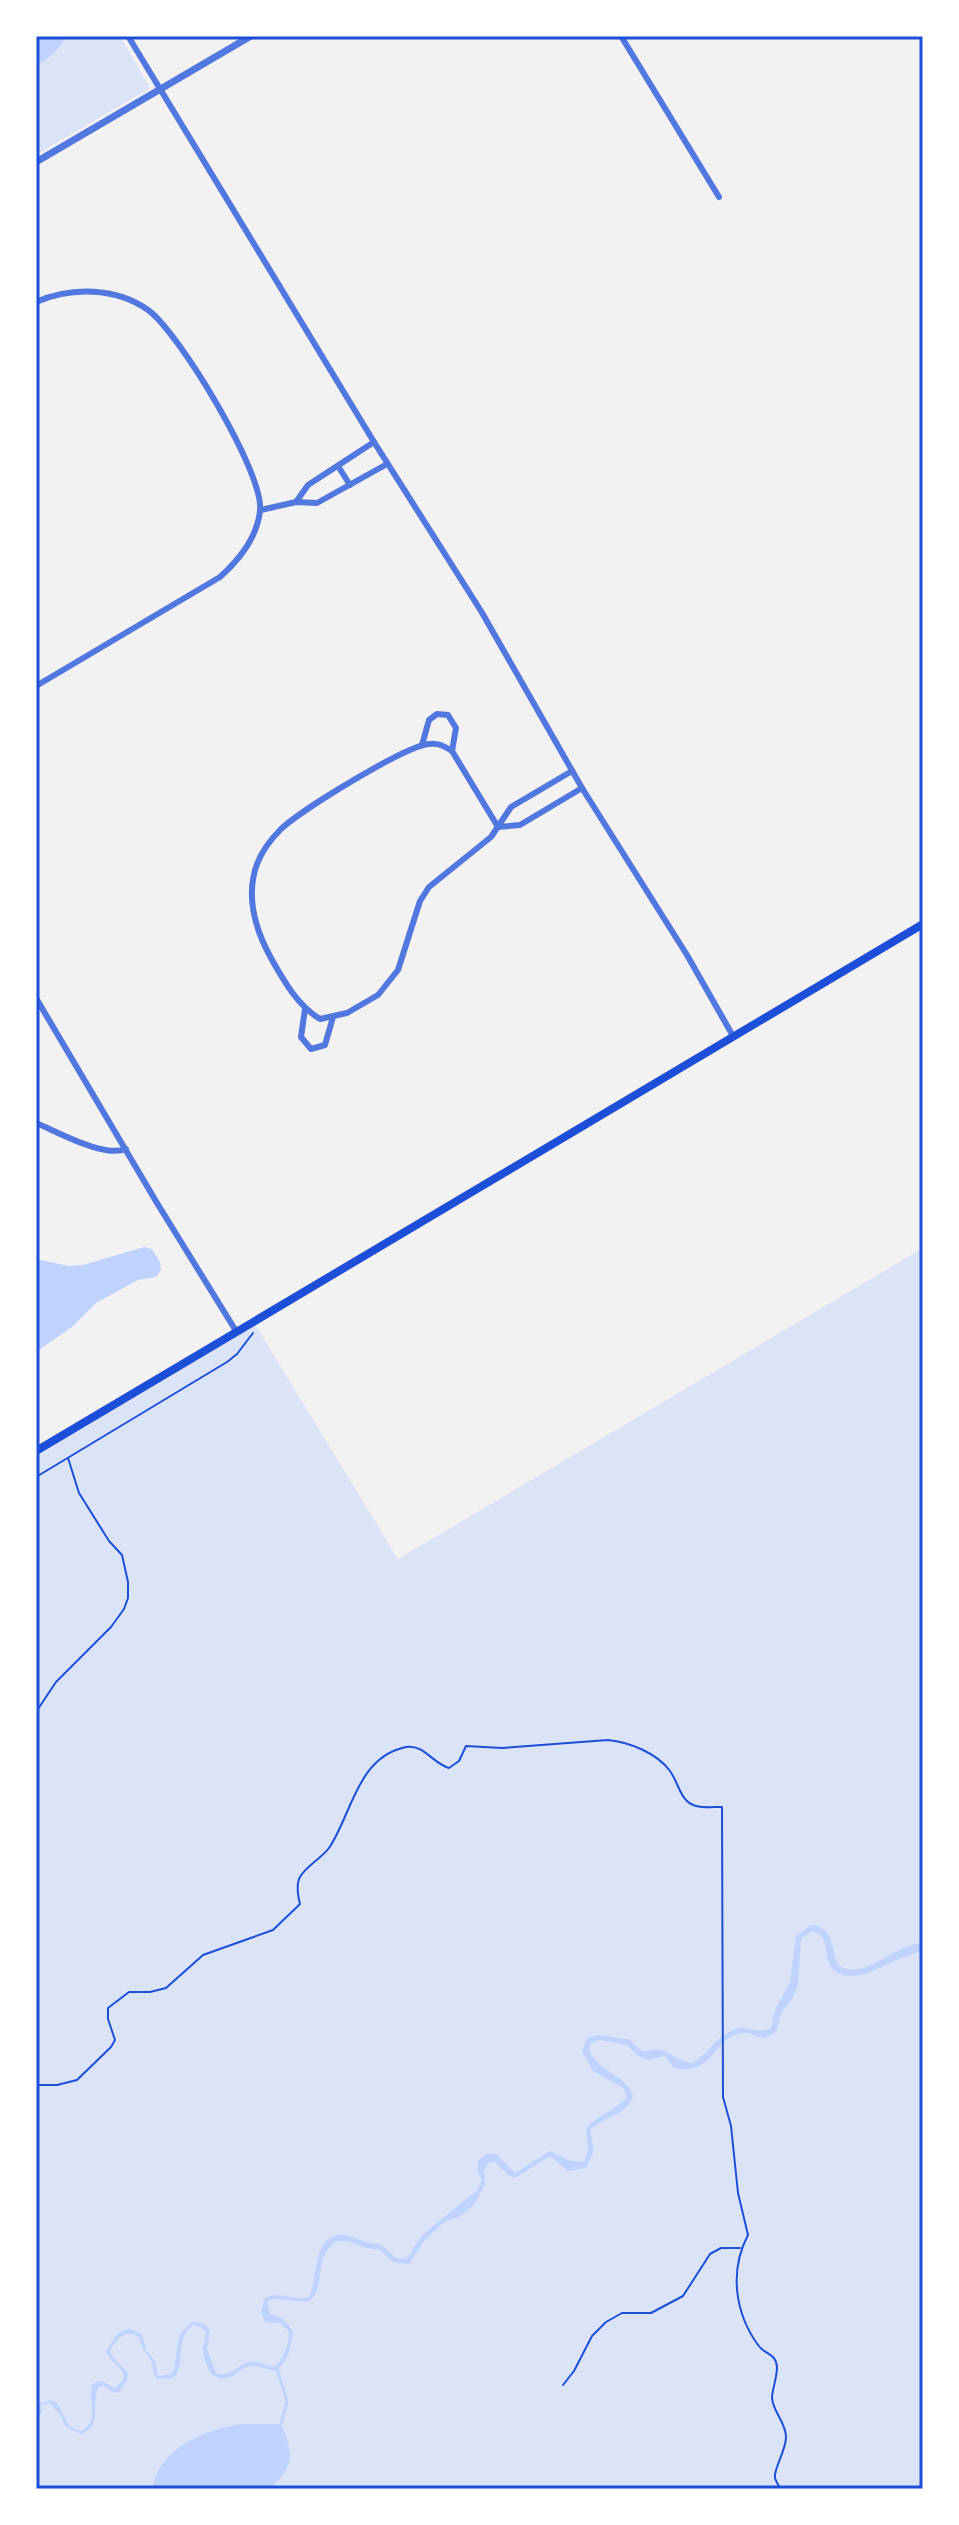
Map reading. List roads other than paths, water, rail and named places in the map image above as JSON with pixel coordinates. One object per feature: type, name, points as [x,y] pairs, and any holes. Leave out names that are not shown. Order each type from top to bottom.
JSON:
[{"type":"main road","points":[[36,1451],[923,924]]},
{"type":"street","points":[[128,36],[387,464],[481,611],[582,788],[687,955],[733,1036]]},
{"type":"street","points":[[36,162],[251,36]]},
{"type":"street","points":[[621,36],[719,197]]},
{"type":"street","points":[[36,302],[49,296],[83,290],[116,296],[147,309],[174,336],[235,437],[258,489],[261,510],[240,560],[220,577],[36,686]]},
{"type":"street","points":[[296,502],[308,485],[374,442]]},
{"type":"street","points":[[261,510],[296,502],[317,503],[387,464]]},
{"type":"street","points":[[338,466],[350,485]]},
{"type":"street","points":[[422,745],[429,720],[437,714],[448,715],[456,728],[452,751]]},
{"type":"street","points":[[498,827],[452,751],[440,744],[413,747],[312,805],[276,834],[257,863],[251,886],[255,924],[273,960],[305,1009],[320,1019],[333,1017],[360,1007],[387,985],[398,970],[420,901],[429,887],[491,837],[498,827],[511,807],[572,771]]},
{"type":"street","points":[[498,827],[520,825],[582,788]]},
{"type":"street","points":[[36,998],[236,1331]]},
{"type":"street","points":[[305,1009],[301,1037],[311,1049],[325,1045],[333,1017]]},
{"type":"street","points":[[36,1123],[97,1148],[117,1152],[126,1149]]},
{"type":"water","points":[[36,36],[65,37],[53,54],[36,65]]},
{"type":"water","points":[[144,1247],[152,1249],[160,1262],[161,1270],[156,1277],[138,1280],[96,1303],[72,1327],[36,1352],[36,1259],[69,1266],[83,1265]]},
{"type":"water","points":[[811,1925],[827,1932],[837,1961],[847,1969],[865,1967],[913,1945],[923,1943],[923,1952],[867,1973],[845,1975],[831,1966],[823,1938],[812,1931],[801,1939],[798,1985],[781,2013],[776,2032],[764,2038],[747,2033],[734,2035],[698,2067],[673,2067],[665,2056],[647,2060],[627,2045],[599,2040],[591,2043],[589,2049],[593,2057],[624,2083],[633,2096],[626,2108],[590,2130],[594,2151],[586,2168],[568,2171],[550,2156],[515,2178],[495,2162],[488,2163],[484,2172],[485,2184],[475,2204],[459,2217],[445,2221],[425,2240],[409,2264],[393,2262],[379,2249],[346,2241],[335,2242],[324,2257],[316,2293],[311,2300],[267,2301],[270,2314],[283,2319],[293,2331],[288,2354],[275,2371],[250,2366],[228,2378],[217,2378],[207,2366],[204,2355],[206,2332],[193,2325],[183,2338],[180,2364],[174,2378],[157,2379],[139,2337],[126,2334],[110,2350],[128,2373],[127,2380],[119,2392],[114,2393],[103,2385],[98,2388],[94,2420],[88,2430],[81,2434],[66,2427],[50,2403],[41,2405],[42,2411],[36,2422],[37,2404],[51,2400],[57,2403],[70,2427],[81,2431],[87,2427],[92,2416],[92,2385],[101,2381],[114,2389],[124,2379],[122,2371],[106,2351],[118,2333],[129,2329],[142,2334],[146,2350],[155,2361],[158,2376],[174,2371],[179,2335],[192,2322],[205,2324],[210,2331],[207,2349],[216,2373],[226,2374],[248,2362],[274,2367],[285,2351],[289,2332],[281,2323],[265,2322],[261,2312],[264,2299],[275,2295],[309,2297],[321,2249],[326,2241],[333,2236],[348,2236],[380,2244],[396,2258],[407,2259],[421,2236],[477,2190],[482,2180],[477,2171],[478,2161],[487,2154],[496,2154],[515,2173],[550,2151],[570,2161],[584,2162],[588,2150],[586,2128],[627,2097],[623,2088],[593,2071],[582,2051],[587,2038],[602,2035],[629,2039],[643,2052],[664,2051],[692,2063],[733,2030],[771,2028],[775,2010],[790,1982],[796,1936]]},
{"type":"water","points":[[243,2424],[281,2424],[290,2459],[284,2473],[270,2489],[152,2489],[157,2473],[173,2452],[207,2433]]},
{"type":"waterway","points":[[277,2368],[287,2401],[281,2424]]}]
